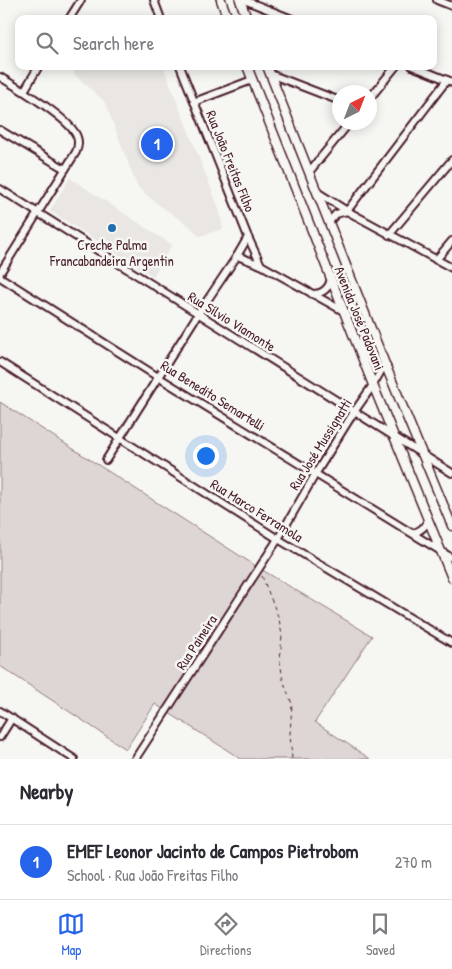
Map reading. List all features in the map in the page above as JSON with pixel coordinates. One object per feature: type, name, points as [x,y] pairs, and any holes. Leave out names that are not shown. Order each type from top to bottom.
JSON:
[{"type":"street","points":[[72,15],[81,0]]},
{"type":"street","points":[[154,0],[160,15]]},
{"type":"street","points":[[220,0],[226,15]]},
{"type":"street","points":[[240,0],[246,15]]},
{"type":"street","points":[[244,0],[282,15]]},
{"type":"street","points":[[437,0],[452,6]]},
{"type":"street","points":[[24,91],[37,70]]},
{"type":"street","name":"Rua João Freitas Filho","points":[[182,70],[261,265]]},
{"type":"street","name":"Avenida José Padovani","points":[[248,70],[452,578]]},
{"type":"street","name":"Avenida José Padovani","points":[[268,70],[452,526]]},
{"type":"street","points":[[377,89],[393,70]]},
{"type":"street","points":[[329,222],[336,214],[347,211],[450,81],[422,70]]},
{"type":"street","points":[[270,74],[332,97]]},
{"type":"street","points":[[0,77],[24,91],[64,120],[78,138],[76,152],[0,273]]},
{"type":"street","points":[[194,102],[252,80]]},
{"type":"street","points":[[0,130],[65,169]]},
{"type":"street","points":[[309,172],[343,130]]},
{"type":"street","points":[[389,234],[452,160]]},
{"type":"street","name":"Rua Sílvio Viamonte","points":[[0,189],[452,473]]},
{"type":"street","points":[[317,192],[347,211],[452,268]]},
{"type":"street","points":[[106,460],[248,237]]},
{"type":"street","points":[[436,260],[452,241]]},
{"type":"street","points":[[237,256],[261,265],[344,312]]},
{"type":"street","name":"Rua Benedito Semartelli","points":[[0,277],[158,377],[452,558]]},
{"type":"street","points":[[312,294],[321,293],[329,285],[331,277]]},
{"type":"street","name":"Rua Marco Ferramola","points":[[0,362],[278,539],[452,643]]},
{"type":"street","name":"Rua José Mussignatti","points":[[278,539],[316,473],[386,364]]},
{"type":"street","points":[[413,533],[422,529],[428,519]]},
{"type":"street","name":"Rua Paineira","points":[[134,759],[278,539]]},
{"type":"street","points":[[0,711],[74,759]]},
{"type":"street","points":[[0,737],[12,718]]},
{"type":"street","points":[[60,759],[64,752]]},
{"type":"path","points":[[259,568],[277,613],[282,635],[280,660],[283,680],[292,704],[290,734],[292,759]]},
{"type":"shaded area","points":[[75,70],[165,70],[219,209],[223,229],[199,236],[191,227],[155,202],[137,186],[105,102],[74,74]]},
{"type":"shaded area","name":"Creche Palma Francabandeira Argentin","points":[[70,178],[172,245],[153,276],[50,211]]},
{"type":"shaded area","points":[[0,402],[259,568],[372,636],[315,722],[370,759],[241,759],[155,704],[126,749],[0,666]]},
{"type":"place","name":"EMEF Leonor Jacinto de Campos Pietrobom","points":[[157,144]]},
{"type":"place","name":"Creche Palma Francabandeira Argentin","points":[[112,228]]}]
